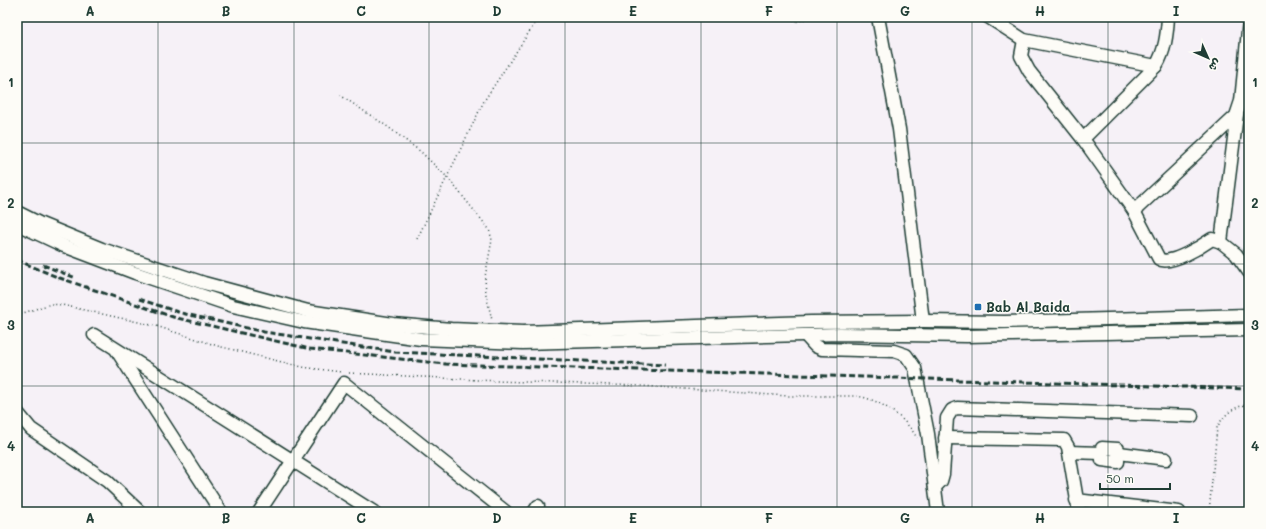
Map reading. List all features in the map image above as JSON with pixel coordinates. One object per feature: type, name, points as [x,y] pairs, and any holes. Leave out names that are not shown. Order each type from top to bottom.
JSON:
[{"type":"street","points":[[878,17],[899,129],[922,321]]},
{"type":"street","points":[[988,17],[1024,40],[1156,66]]},
{"type":"street","points":[[1083,139],[1156,66],[1161,57],[1166,38],[1168,17]]},
{"type":"street","points":[[1221,242],[1237,114],[1241,101],[1249,20]]},
{"type":"street","points":[[1024,40],[1022,56],[1023,62],[1083,139],[1134,211],[1157,257],[1161,261],[1168,262],[1200,247],[1212,239],[1221,242],[1236,254],[1249,272]]},
{"type":"street","points":[[1134,211],[1237,114]]},
{"type":"street","points":[[17,212],[54,230],[102,249],[204,283],[308,311],[394,324],[494,332],[922,321],[1005,322],[1249,315]]},
{"type":"street","points":[[17,224],[64,246],[198,296],[268,315],[366,332],[448,341],[523,343],[805,336],[967,336],[1249,330]]},
{"type":"street","points":[[94,335],[374,512]]},
{"type":"street","points":[[805,336],[815,346],[822,349],[894,351],[902,352],[910,358],[915,368],[920,389],[938,512]]},
{"type":"street","points":[[116,349],[221,512]]},
{"type":"street","points":[[259,512],[344,383],[506,512]]},
{"type":"street","points":[[935,486],[941,481],[943,474],[947,418],[952,410],[957,408],[1192,416]]},
{"type":"street","points":[[17,412],[32,429],[107,481],[140,512]]},
{"type":"street","points":[[945,438],[1060,439],[1067,443],[1079,512]]},
{"type":"street","points":[[1069,452],[1101,453],[1103,461],[1116,462],[1118,461],[1119,453],[1166,459]]},
{"type":"street","points":[[1076,500],[1180,512]]},
{"type":"path","points":[[417,239],[448,178],[484,101],[539,17]]},
{"type":"path","points":[[786,17],[795,22],[801,22],[813,17]]},
{"type":"path","points":[[340,95],[388,127],[421,152],[448,178],[489,229],[492,240],[485,277],[486,295],[494,332]]},
{"type":"path","points":[[17,315],[51,304],[62,305],[156,326],[218,346],[302,367],[364,375],[642,386],[788,396],[866,397],[880,403],[894,413],[912,430],[919,440]]},
{"type":"path","points":[[1209,512],[1217,428],[1220,421],[1228,413],[1237,407],[1249,405]]},
{"type":"railway","points":[[17,260],[57,277],[173,317],[310,349],[445,364],[1249,389]]},
{"type":"railway","points":[[43,265],[76,278]]},
{"type":"railway","points":[[139,299],[181,313],[264,332],[395,352],[665,365]]},
{"type":"place","name":"Bab Al Baida","points":[[978,307]]}]
